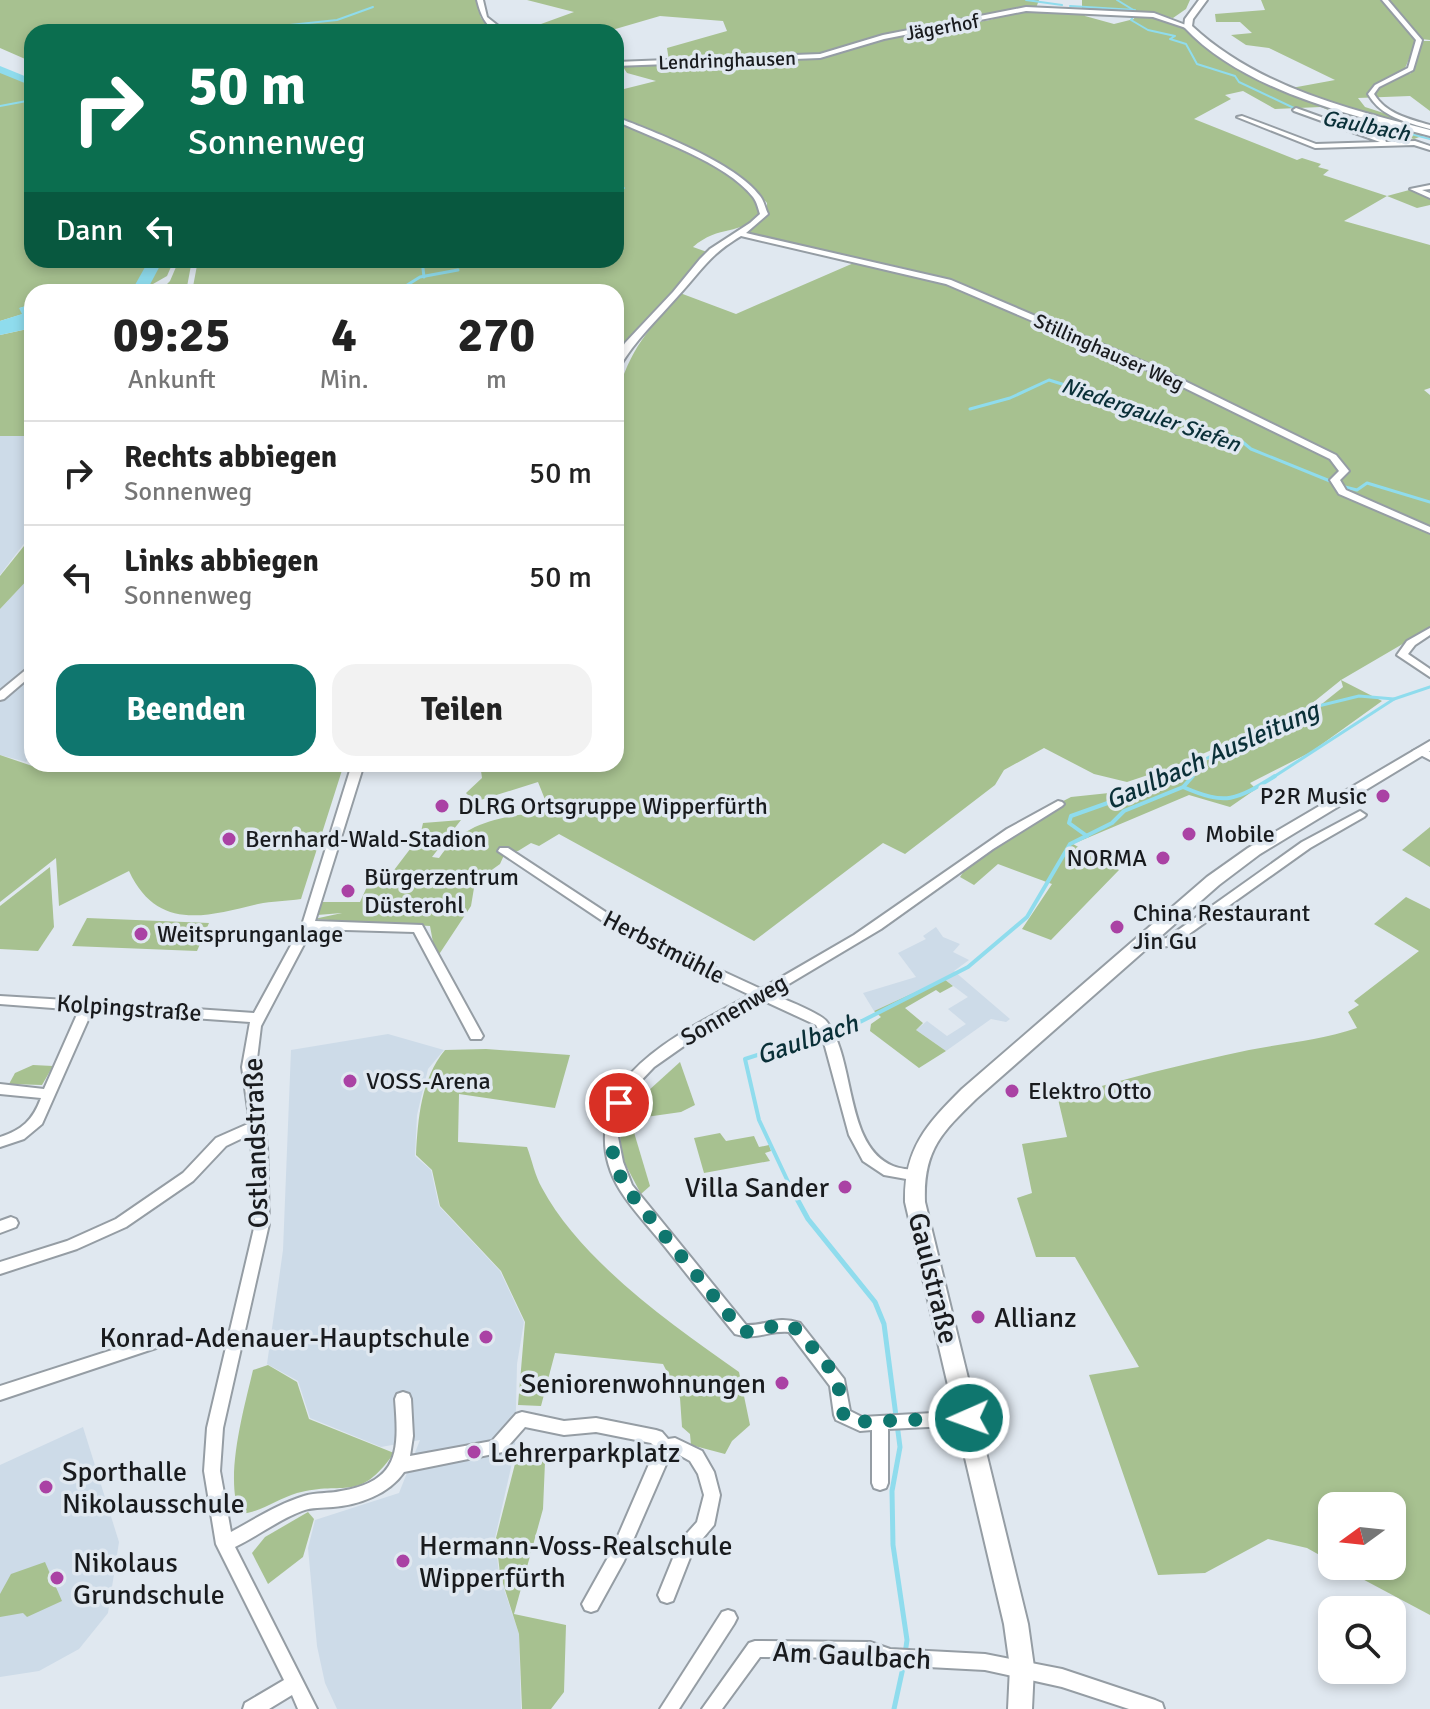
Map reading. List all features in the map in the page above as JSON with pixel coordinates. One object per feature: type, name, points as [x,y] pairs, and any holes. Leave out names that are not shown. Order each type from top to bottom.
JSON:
[{"type":"main road","points":[[1203,0],[1189,19],[1188,27],[1234,63],[1257,75],[1428,136]]},
{"type":"main road","points":[[912,1175],[919,1152],[937,1126],[969,1094],[1148,940],[1197,893],[1254,851],[1426,751]]},
{"type":"main road","name":"Gaulstraße","points":[[912,1175],[928,1261],[969,1418],[1016,1624],[1022,1667],[1020,1709]]},
{"type":"street","points":[[480,0],[484,18],[492,24]]},
{"type":"street","points":[[1385,0],[1419,40],[1430,41]]},
{"type":"street","name":"Jägerhof","points":[[839,53],[883,37],[992,18],[1017,10],[1135,13],[1170,18],[1188,27]]},
{"type":"street","points":[[1419,40],[1411,69],[1377,86],[1371,94],[1373,100],[1394,115],[1430,127]]},
{"type":"street","name":"Lendringhausen","points":[[624,64],[839,53]]},
{"type":"street","points":[[1296,110],[1394,144]]},
{"type":"street","points":[[1240,117],[1315,146],[1415,143],[1430,148]]},
{"type":"street","points":[[624,123],[725,170],[758,194],[764,214],[741,234],[710,253],[673,298],[644,324],[624,349]]},
{"type":"street","points":[[1415,143],[1428,136]]},
{"type":"street","points":[[1430,187],[1413,189],[1430,196]]},
{"type":"street","name":"Stillinghauser Weg","points":[[741,234],[930,276],[1155,370],[1333,457],[1344,471],[1335,480],[1342,492],[1430,530]]},
{"type":"street","points":[[1430,631],[1411,643],[1402,655],[1430,674]]},
{"type":"street","points":[[0,697],[24,677]]},
{"type":"street","name":"Ostlandstraße","points":[[308,1709],[225,1544],[212,1471],[215,1428],[262,1224],[257,1126],[249,1067],[257,1018],[308,925],[356,772]]},
{"type":"street","name":"Sonnenweg","points":[[883,1423],[851,1422],[842,1415],[838,1384],[794,1327],[778,1324],[756,1332],[741,1330],[626,1188],[615,1167],[609,1141],[611,1125],[627,1088],[645,1067],[677,1043],[875,927],[1026,820],[1058,804]]},
{"type":"street","points":[[1148,940],[1156,944],[1171,941],[1306,845],[1360,815]]},
{"type":"street","name":"Herbstmühle","points":[[514,854],[629,933],[821,1022],[828,1034],[856,1135],[868,1157],[889,1171],[912,1175]]},
{"type":"street","points":[[308,925],[418,928],[476,1036]]},
{"type":"street","name":"Kolpingstraße","points":[[0,1000],[257,1018]]},
{"type":"street","points":[[0,1142],[27,1134],[44,1108],[88,1004]]},
{"type":"street","points":[[0,1089],[49,1094]]},
{"type":"street","points":[[0,1268],[72,1245],[121,1223],[188,1177],[221,1142],[257,1126]]},
{"type":"street","points":[[0,1393],[165,1339]]},
{"type":"street","points":[[225,1544],[308,1502],[343,1498],[375,1489],[402,1465],[406,1453],[403,1399]]},
{"type":"street","points":[[880,1483],[883,1423],[969,1418]]},
{"type":"street","points":[[402,1465],[497,1447],[522,1419],[564,1428],[596,1425],[656,1437],[665,1447]]},
{"type":"street","points":[[665,1447],[675,1445],[696,1456],[706,1472],[712,1495],[705,1525],[686,1546],[667,1595]]},
{"type":"street","points":[[591,1604],[618,1556],[665,1447]]},
{"type":"street","points":[[669,1709],[728,1618]]},
{"type":"street","name":"Am Gaulbach","points":[[711,1709],[755,1649],[870,1650],[890,1657],[1022,1667],[1155,1709]]},
{"type":"street","points":[[252,1709],[294,1684]]},
{"type":"shaded area","points":[[0,436],[24,436],[24,544],[0,575]]},
{"type":"shaded area","points":[[24,584],[24,761],[0,755],[0,609]]},
{"type":"shaded area","points":[[936,927],[943,937],[960,944],[953,952],[969,960],[954,971],[1010,1019],[1006,1022],[991,1019],[946,1051],[916,1030],[927,1021],[947,1036],[966,1024],[948,1009],[968,997],[944,979],[874,1011],[863,993],[916,977],[898,953],[926,939],[923,936]]},
{"type":"shaded area","name":"Konrad-Adenauer-Hauptschule","points":[[388,1034],[444,1050],[428,1069],[417,1115],[415,1156],[431,1170],[439,1206],[500,1271],[524,1322],[517,1364],[515,1450],[495,1538],[499,1574],[519,1634],[521,1709],[337,1709],[325,1683],[317,1646],[308,1548],[315,1520],[399,1493],[420,1440],[381,1447],[310,1418],[298,1381],[267,1364],[283,1250],[291,1050]]},
{"type":"shaded area","name":"Nikolaus Grundschule","points":[[83,1427],[119,1542],[108,1613],[79,1649],[39,1671],[0,1677],[0,1465]]},
{"type":"green space","points":[[0,0],[477,0],[481,18],[488,24],[24,24],[24,58],[0,48]]},
{"type":"green space","points":[[527,0],[1039,0],[1036,8],[892,34],[820,55],[669,61],[667,48],[727,31],[723,21],[660,16],[624,26],[624,24],[541,24],[574,12]]},
{"type":"green space","points":[[1082,0],[1190,0],[1186,9],[1173,18],[1156,15],[1185,29],[1233,65],[1286,89],[1335,80],[1269,48],[1246,45],[1231,35],[1252,33],[1240,22],[1216,22],[1215,14],[1265,10],[1261,0],[1383,0],[1417,40],[1403,73],[1410,74],[1421,41],[1430,41],[1430,111],[1410,96],[1358,98],[1365,107],[1430,128],[1430,133],[1414,139],[1361,124],[1321,107],[1275,109],[1243,91],[1225,95],[1231,99],[1194,119],[1297,160],[1302,158],[1321,164],[1318,167],[1329,170],[1323,175],[1387,196],[1344,221],[1430,245],[1430,388],[1424,390],[1430,395],[1430,628],[1341,680],[1305,709],[1175,766],[1127,782],[1094,774],[1044,748],[1004,770],[995,785],[905,854],[883,843],[754,941],[559,834],[539,846],[531,843],[518,851],[505,853],[500,864],[475,882],[471,906],[436,959],[430,926],[314,919],[342,913],[317,915],[322,902],[360,902],[370,880],[388,878],[420,836],[423,823],[461,820],[432,857],[439,858],[461,835],[488,822],[550,812],[538,782],[474,802],[466,793],[482,778],[481,772],[624,772],[624,375],[634,352],[649,330],[680,293],[736,314],[856,262],[906,272],[905,268],[752,234],[749,231],[767,213],[767,203],[751,185],[624,121],[624,89],[656,81],[627,73],[624,66],[822,57],[890,37],[990,20],[1019,11],[1083,11],[1085,16],[1114,24],[1134,19],[1135,14],[1154,15],[1082,10]]},
{"type":"green space","points":[[1387,0],[1430,0],[1430,40],[1421,39]]},
{"type":"green space","points":[[0,71],[24,82],[24,268],[170,268],[167,276],[153,284],[24,284],[24,307],[20,308],[23,314],[0,321]]},
{"type":"green space","points":[[624,124],[724,171],[755,195],[760,214],[745,225],[712,235],[693,247],[707,252],[624,345],[624,284],[194,284],[196,268],[624,268]]},
{"type":"green space","points":[[1413,189],[1430,196],[1430,205],[1417,208],[1387,196]]},
{"type":"green space","points":[[176,268],[190,268],[188,284],[167,284]]},
{"type":"green space","points":[[24,330],[24,436],[0,436],[0,335]]},
{"type":"green space","points":[[24,546],[24,584],[0,609],[0,576]]},
{"type":"green space","points":[[1341,680],[1382,701],[1311,752],[1250,783],[1256,789],[1230,807],[1189,795],[1073,844],[1119,870],[1051,940],[1022,929],[1052,884],[998,864],[974,885],[960,877],[969,863],[1026,820],[1071,797],[1147,789],[1318,707],[1343,687]]},
{"type":"green space","points":[[0,755],[24,763],[24,772],[341,772],[301,899],[263,903],[219,913],[184,915],[154,903],[140,890],[129,871],[59,906],[56,858],[0,902]]},
{"type":"green space","points":[[1430,827],[1430,867],[1402,850]]},
{"type":"green space","points":[[50,867],[54,927],[38,951],[0,949],[0,906]]},
{"type":"green space","points":[[1406,897],[1430,909],[1430,1615],[1406,1602],[1406,1596],[1394,1596],[1364,1580],[1406,1580],[1406,1492],[1318,1492],[1318,1554],[1307,1548],[1268,1539],[1205,1573],[1158,1575],[1089,1375],[1139,1367],[1075,1257],[1036,1257],[1017,1198],[1032,1193],[1022,1144],[1067,1137],[1058,1099],[1177,1066],[1357,1028],[1348,1012],[1359,1005],[1354,1001],[1419,951],[1374,924]]},
{"type":"green space","name":"Weitsprunganlage","points":[[87,918],[209,923],[197,951],[72,946]]},
{"type":"green space","points":[[944,979],[953,986],[940,993],[936,990],[905,1008],[923,1023],[916,1030],[946,1051],[919,1068],[870,1031],[871,1024],[881,1017],[874,1011]]},
{"type":"green space","points":[[486,1049],[570,1055],[555,1108],[459,1094],[458,1142],[527,1147],[542,1188],[580,1241],[630,1290],[739,1372],[750,1425],[732,1441],[725,1454],[691,1445],[690,1434],[682,1427],[680,1398],[663,1364],[555,1353],[541,1406],[518,1405],[525,1322],[501,1271],[440,1206],[432,1170],[416,1155],[422,1100],[437,1061],[445,1050]]},
{"type":"green space","points":[[680,1062],[695,1105],[681,1112],[639,1118],[637,1110],[648,1091]]},
{"type":"green space","points":[[33,1065],[53,1066],[42,1085],[9,1084],[15,1073]]},
{"type":"green space","points":[[620,1129],[633,1129],[650,1186],[641,1194],[621,1156]]},
{"type":"green space","points":[[720,1133],[726,1141],[754,1136],[759,1147],[769,1145],[771,1151],[765,1153],[770,1161],[704,1173],[694,1138]]},
{"type":"green space","points":[[268,1365],[297,1382],[309,1419],[394,1453],[382,1469],[360,1485],[297,1493],[240,1514],[234,1482],[241,1423],[253,1370]]},
{"type":"green space","points":[[517,1456],[545,1462],[543,1509],[514,1614],[566,1625],[564,1692],[551,1709],[522,1709],[519,1634],[500,1574],[496,1538]]},
{"type":"green space","points":[[308,1512],[314,1519],[303,1557],[268,1584],[252,1553],[265,1537]]},
{"type":"green space","points":[[45,1562],[62,1601],[27,1617],[23,1613],[0,1617],[0,1594],[11,1574]]},
{"type":"water","points":[[24,306],[24,330],[0,335],[0,321],[22,314],[19,308]]},
{"type":"waterway","points":[[1026,0],[1062,5]]},
{"type":"waterway","name":"Gaulbach","points":[[1117,0],[1133,10]]},
{"type":"waterway","points":[[1070,6],[1133,10]]},
{"type":"waterway","points":[[299,24],[337,20],[373,7]]},
{"type":"waterway","name":"Gaulbach","points":[[1134,15],[1131,20],[1148,30],[1175,36],[1170,39],[1186,44],[1197,64],[1235,76],[1239,82],[1296,109]]},
{"type":"waterway","points":[[0,69],[24,80]]},
{"type":"waterway","points":[[0,106],[24,102]]},
{"type":"waterway","name":"Gaulbach","points":[[1338,124],[1373,124],[1430,139]]},
{"type":"waterway","points":[[145,284],[153,268]]},
{"type":"waterway","points":[[423,268],[424,276]]},
{"type":"waterway","points":[[424,276],[458,270]]},
{"type":"waterway","points":[[409,284],[424,276]]},
{"type":"waterway","name":"Niedergauler Siefen","points":[[970,409],[1010,398],[1049,380],[1239,439],[1251,449],[1330,481]]},
{"type":"waterway","points":[[1345,487],[1357,490],[1367,483],[1430,502]]},
{"type":"waterway","name":"Gaulbach Ausleitung","points":[[1394,699],[1430,687]]},
{"type":"waterway","name":"Gaulbach Ausleitung","points":[[1194,765],[1298,711],[1359,696],[1394,699]]},
{"type":"waterway","name":"Gaulbach","points":[[1272,778],[1394,699]]},
{"type":"waterway","name":"Gaulbach Ausleitung","points":[[1169,778],[1194,765]]},
{"type":"waterway","points":[[1191,778],[1194,765]]},
{"type":"waterway","name":"Gaulbach Ausleitung","points":[[1169,778],[1173,776]]},
{"type":"waterway","points":[[1184,786],[1193,776]]},
{"type":"waterway","name":"Gaulbach","points":[[1087,836],[1112,823],[1124,811],[1183,787],[1210,797],[1231,798],[1275,776]]},
{"type":"waterway","name":"Gaulbach Ausleitung","points":[[1087,836],[1069,823],[1071,816],[1169,778]]},
{"type":"waterway","name":"Gaulbach","points":[[790,1187],[759,1120],[745,1059],[862,1021],[968,967],[1027,917],[1070,844],[1087,836]]},
{"type":"waterway","name":"Gaulbach","points":[[790,1187],[808,1219],[875,1302],[884,1324],[900,1447],[892,1491],[893,1545],[907,1640],[905,1654]]},
{"type":"waterway","name":"Gaulbach","points":[[894,1709],[904,1663]]},
{"type":"place","name":"P2R Music","points":[[1383,796]]},
{"type":"place","name":"DLRG Ortsgruppe Wipperfürth","points":[[442,806]]},
{"type":"place","name":"Mobile","points":[[1189,834]]},
{"type":"place","name":"Bernhard-Wald-Stadion","points":[[229,839]]},
{"type":"place","name":"NORMA","points":[[1163,858]]},
{"type":"place","name":"Bürgerzentrum Düsterohl","points":[[348,891]]},
{"type":"place","name":"China Restaurant Jin Gu","points":[[1117,927]]},
{"type":"place","name":"Weitsprunganlage","points":[[141,934]]},
{"type":"place","name":"VOSS-Arena","points":[[350,1081]]},
{"type":"place","name":"Elektro Otto","points":[[1012,1091]]},
{"type":"place","name":"Villa Sander","points":[[845,1187]]},
{"type":"place","name":"Allianz","points":[[978,1317]]},
{"type":"place","name":"Konrad-Adenauer-Hauptschule","points":[[486,1337]]},
{"type":"place","name":"Seniorenwohnungen","points":[[782,1383]]},
{"type":"place","name":"Lehrerparkplatz","points":[[474,1452]]},
{"type":"place","name":"Sporthalle Nikolausschule","points":[[46,1487]]},
{"type":"place","name":"Hermann-Voss-Realschule Wipperfürth","points":[[403,1561]]},
{"type":"place","name":"Nikolaus Grundschule","points":[[57,1578]]},
{"type":"route","points":[[619,1103],[609,1141],[615,1167],[626,1188],[741,1330],[756,1332],[778,1324],[794,1327],[828,1367],[838,1384],[842,1415],[851,1422],[969,1418]]}]
